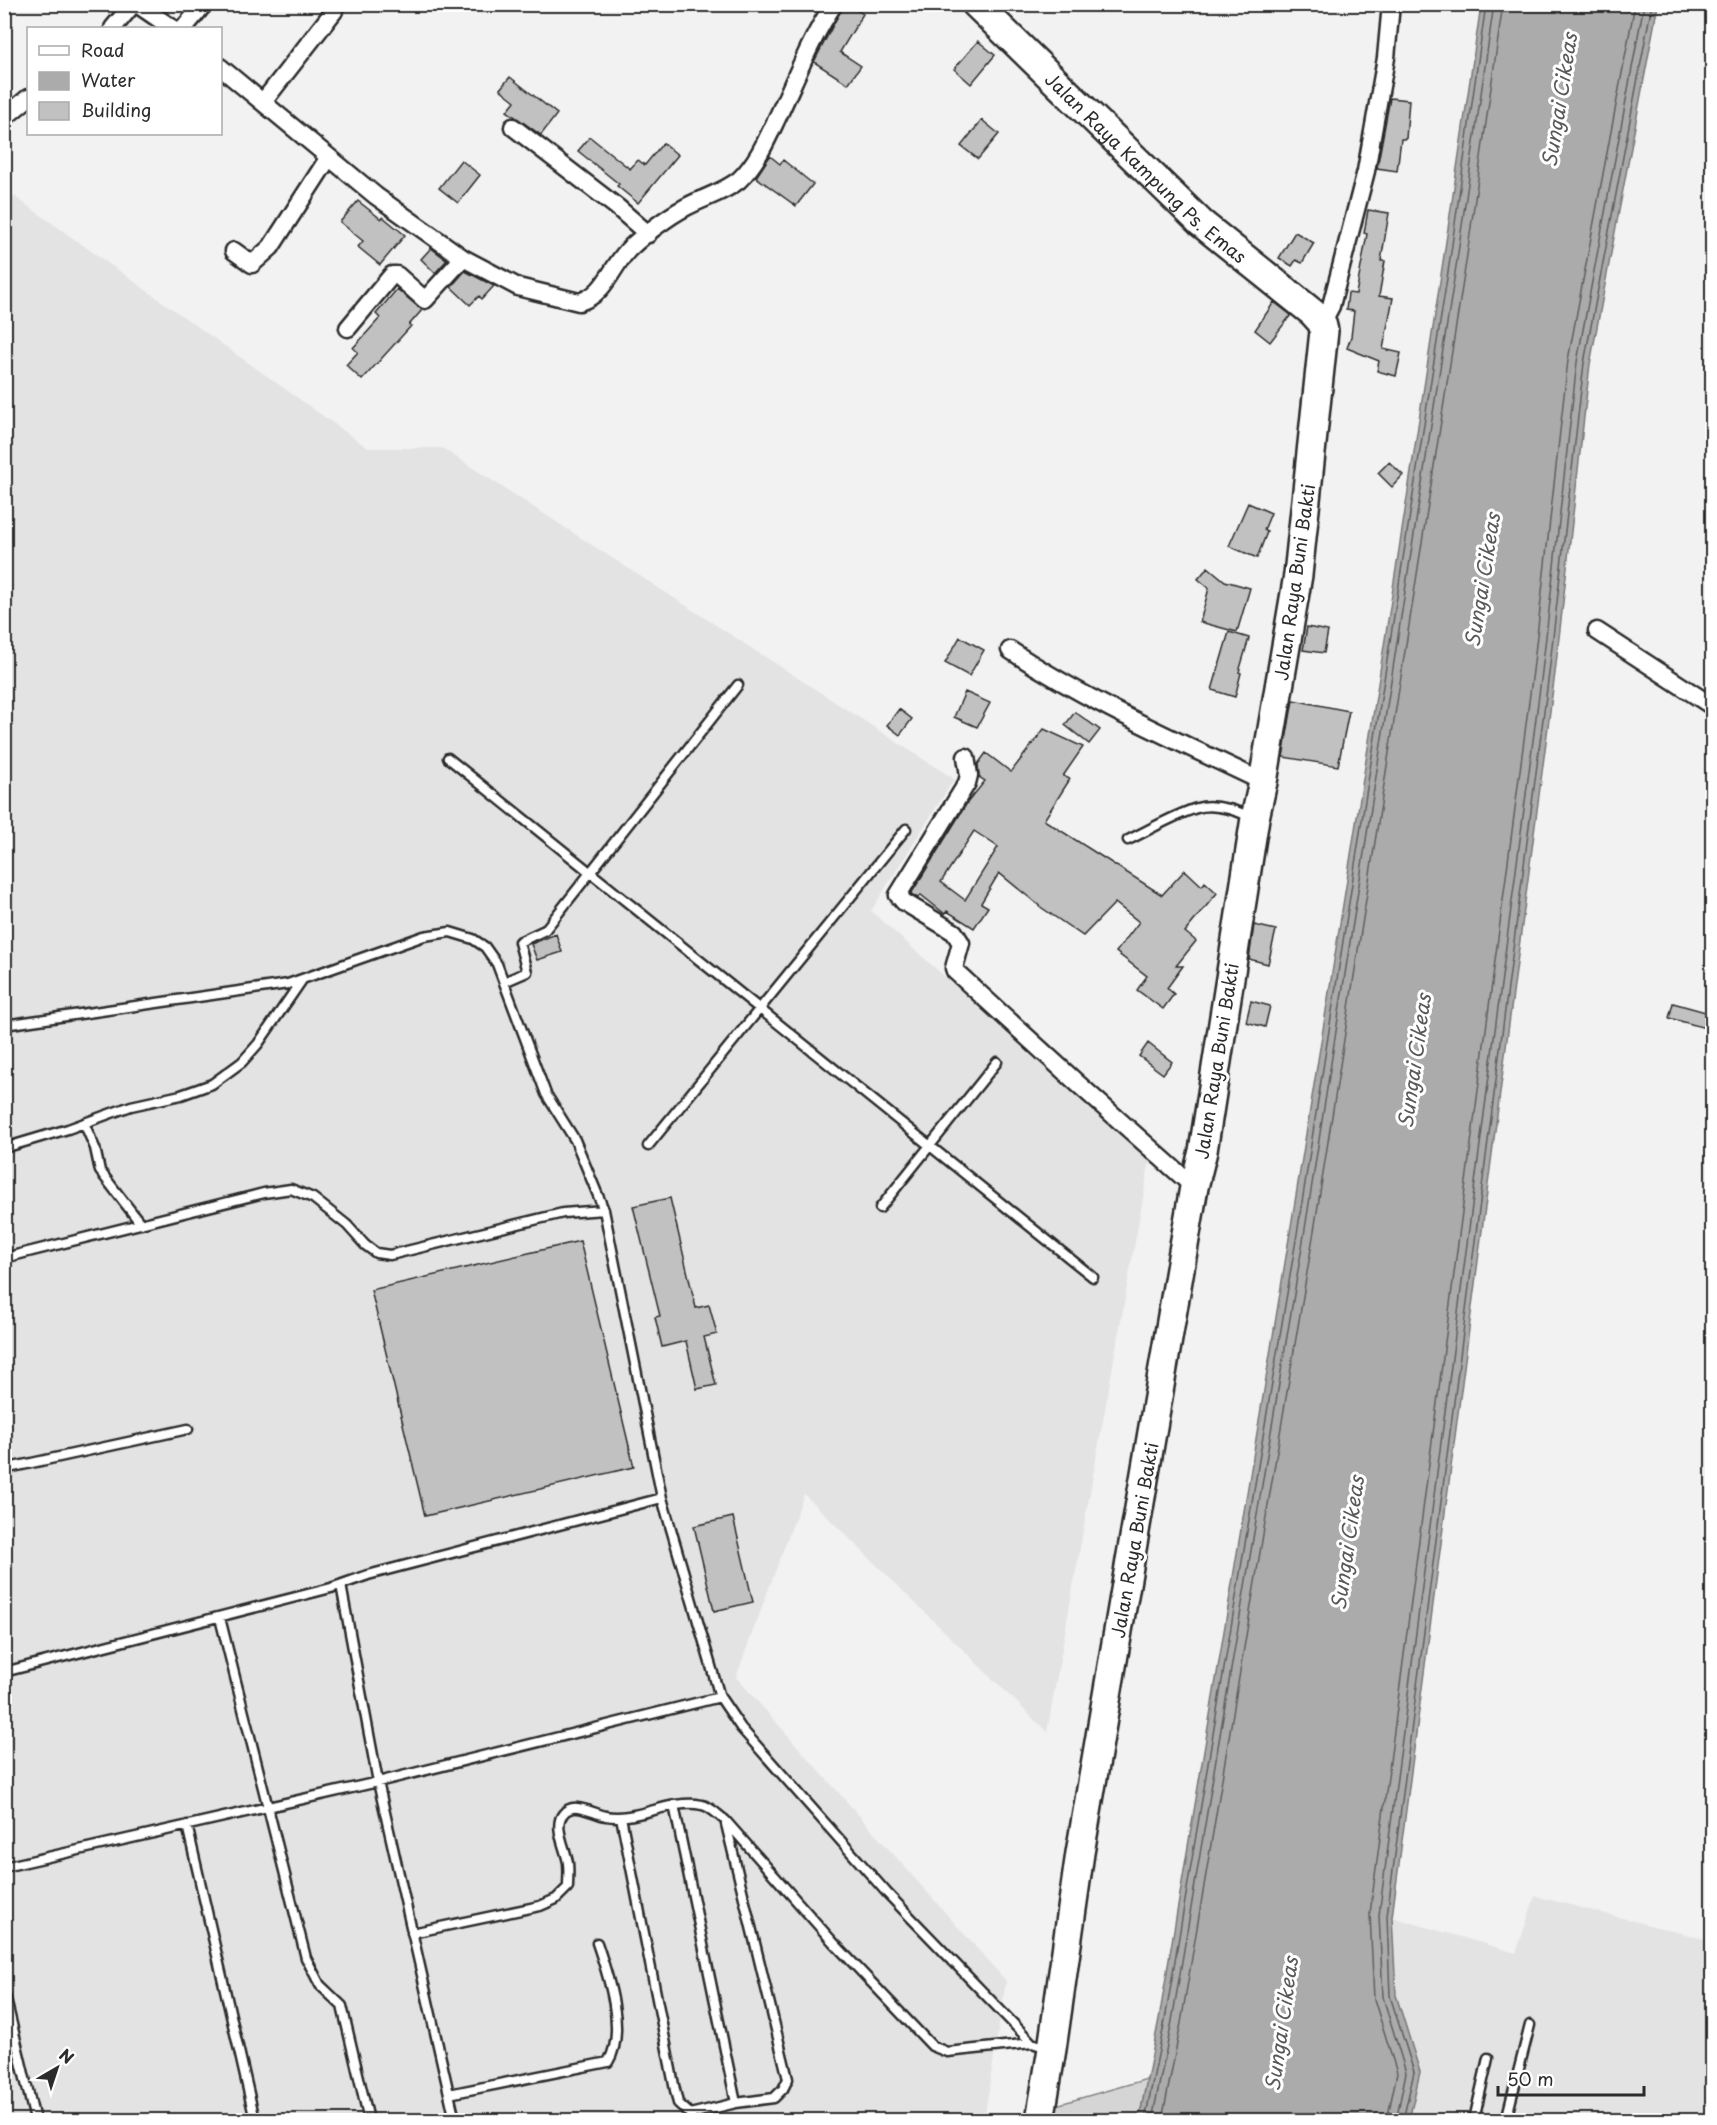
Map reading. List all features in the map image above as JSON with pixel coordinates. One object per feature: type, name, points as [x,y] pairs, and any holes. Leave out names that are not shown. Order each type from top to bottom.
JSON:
[{"type":"main road","name":"Jalan Raya Kampung Ps. Emas","points":[[976,4],[1201,223],[1313,313],[1322,323]]},
{"type":"main road","name":"Jalan Raya Buni Bakti","points":[[1040,2121],[1042,2046],[1080,1853],[1194,1187],[1203,1151],[1255,818],[1298,575],[1324,340],[1322,323]]},
{"type":"street","points":[[114,27],[133,4]]},
{"type":"street","points":[[137,4],[171,27]]},
{"type":"street","points":[[185,27],[204,4]]},
{"type":"street","points":[[222,69],[376,196],[463,258],[518,287],[579,302],[587,300],[601,288],[624,253],[648,234],[685,207],[729,187],[739,179],[755,160],[834,4]]},
{"type":"street","name":"Jalan Raya Buni Bakti","points":[[1322,323],[1331,306],[1366,171],[1386,58],[1391,4]]},
{"type":"street","points":[[263,102],[334,11]]},
{"type":"street","points":[[4,118],[27,99]]},
{"type":"street","points":[[513,127],[617,207],[648,234]]},
{"type":"street","points":[[234,251],[252,264],[271,247],[328,158]]},
{"type":"street","points":[[348,328],[392,275],[397,275],[425,300],[463,258]]},
{"type":"street","points":[[1597,631],[1713,706]]},
{"type":"street","points":[[1010,650],[1050,675],[1263,782]]},
{"type":"street","points":[[966,757],[969,775],[967,783],[898,895],[904,902],[954,932],[960,939],[955,971],[1194,1187]]},
{"type":"lane","points":[[504,982],[526,972],[519,942],[545,930],[738,685]]},
{"type":"lane","points":[[448,758],[1093,1277]]},
{"type":"lane","points":[[1128,840],[1196,808],[1211,807],[1237,811],[1255,818]]},
{"type":"lane","points":[[648,1146],[906,829]]},
{"type":"lane","points":[[4,1025],[288,984],[424,936],[450,932],[472,939],[485,947],[497,964],[546,1094],[575,1140],[604,1210],[662,1498],[720,1697],[741,1728],[886,1893],[1042,2046]]},
{"type":"lane","points":[[4,1148],[131,1106],[181,1095],[212,1084],[242,1062],[258,1044],[302,980]]},
{"type":"lane","points":[[880,1208],[997,1062]]},
{"type":"lane","points":[[84,1123],[95,1148],[100,1171],[141,1224]]},
{"type":"lane","points":[[4,1258],[264,1193],[291,1190],[313,1198],[347,1224],[365,1245],[376,1252],[390,1255],[563,1213],[604,1210]]},
{"type":"lane","points":[[4,1469],[188,1429]]},
{"type":"lane","points":[[4,1672],[220,1618],[341,1585],[368,1575],[662,1498]]},
{"type":"lane","points":[[341,1585],[378,1782],[455,2121]]},
{"type":"lane","points":[[220,1618],[306,1958],[320,1985],[342,2006],[369,2121]]},
{"type":"lane","points":[[4,1866],[378,1782],[720,1697]]},
{"type":"lane","points":[[412,1933],[540,1906],[556,1899],[568,1887],[568,1864],[559,1825],[565,1811],[574,1807],[606,1816],[621,1817],[674,1805],[703,1805],[725,1820],[833,1942],[932,2046],[947,2052],[1042,2046]]},
{"type":"lane","points":[[674,1805],[736,2103]]},
{"type":"lane","points":[[621,1817],[678,2103],[690,2114],[736,2103],[774,2098],[783,2089],[788,2079],[725,1820]]},
{"type":"lane","points":[[188,1825],[255,2121]]},
{"type":"lane","points":[[449,2094],[608,2062],[614,2053],[615,2010],[597,1943]]},
{"type":"lane","points":[[4,1991],[35,2121]]},
{"type":"lane","points":[[1506,2121],[1530,2025]]},
{"type":"lane","points":[[1474,2121],[1488,2058]]},
{"type":"shaded area","points":[[4,189],[368,448],[442,448],[954,779],[871,911],[1150,1159],[1047,1732],[804,1494],[736,1677],[1006,1981],[984,2120],[5,2120]]},
{"type":"shaded area","points":[[1535,1896],[1712,1941],[1712,2120],[1409,2120],[1420,2072],[1396,1995],[1392,1917],[1516,1953]]},
{"type":"shaded area","points":[[1147,2079],[1139,2120],[1040,2120],[1042,2109]]},
{"type":"water","name":"Sungai Cikeas","points":[[1481,5],[1658,5],[1590,364],[1555,673],[1392,1917],[1396,1995],[1420,2072],[1409,2120],[1139,2120],[1159,2019],[1326,1013]]},
{"type":"building","points":[[844,4],[848,4],[863,14],[840,52],[861,66],[848,84],[814,62]]},
{"type":"building","points":[[978,41],[995,55],[971,84],[954,69]]},
{"type":"building","points":[[510,77],[557,114],[541,135],[507,111],[515,101],[500,89]]},
{"type":"building","points":[[1390,98],[1409,100],[1406,139],[1401,139],[1397,171],[1377,168]]},
{"type":"building","points":[[982,120],[999,134],[978,159],[961,146]]},
{"type":"building","points":[[590,137],[630,169],[638,160],[645,165],[663,143],[678,155],[638,203],[617,186],[619,184],[578,151]]},
{"type":"building","points":[[770,156],[780,164],[783,160],[813,184],[796,206],[756,177]]},
{"type":"building","points":[[461,160],[480,175],[458,203],[439,188]]},
{"type":"building","points":[[358,201],[405,235],[380,265],[358,247],[363,241],[340,222]]},
{"type":"building","points":[[1368,210],[1389,213],[1381,261],[1385,261],[1379,296],[1393,298],[1383,349],[1401,353],[1396,376],[1377,371],[1379,361],[1347,348],[1351,337],[1354,311],[1346,310],[1348,293],[1356,294],[1367,234],[1364,233]]},
{"type":"building","points":[[1295,232],[1314,243],[1302,263],[1296,260],[1292,266],[1279,258]]},
{"type":"building","points":[[431,248],[447,260],[435,273],[421,259]]},
{"type":"building","points":[[465,271],[494,286],[482,299],[479,296],[470,305],[451,287]]},
{"type":"building","points":[[397,289],[422,310],[409,325],[411,326],[362,380],[346,365],[358,352],[353,348],[380,318],[376,314]]},
{"type":"building","points":[[1274,302],[1291,315],[1270,342],[1255,330]]},
{"type":"building","points":[[1389,462],[1403,475],[1392,487],[1378,473]]},
{"type":"building","points":[[1248,503],[1271,513],[1264,530],[1267,532],[1257,558],[1229,546]]},
{"type":"building","points":[[1208,567],[1225,581],[1250,588],[1237,632],[1200,622],[1209,588],[1198,579]]},
{"type":"building","points":[[1307,627],[1328,631],[1324,653],[1303,650]]},
{"type":"building","points":[[1229,632],[1249,638],[1239,672],[1241,673],[1235,697],[1212,690]]},
{"type":"building","points":[[960,637],[984,650],[969,676],[945,663]]},
{"type":"building","points":[[965,692],[990,703],[977,727],[954,717]]},
{"type":"building","points":[[1293,700],[1349,711],[1338,766],[1283,757]]},
{"type":"building","points":[[899,709],[912,719],[900,735],[887,725]]},
{"type":"building","points":[[1075,712],[1100,730],[1089,744],[1065,725]]},
{"type":"building","points":[[1044,729],[1083,747],[1063,776],[1070,779],[1044,820],[1162,895],[1185,870],[1202,886],[1205,882],[1217,893],[1185,932],[1196,941],[1176,966],[1183,966],[1167,988],[1174,994],[1163,1009],[1137,990],[1147,976],[1116,952],[1139,922],[1115,903],[1083,936],[1042,908],[999,873],[981,903],[988,907],[974,928],[947,911],[945,914],[921,895],[918,898],[911,894],[967,803],[985,781],[979,777],[978,764],[986,753],[1011,772]],"holes":[[[974,831],[998,847],[965,900],[941,882]]]},
{"type":"building","points":[[1254,925],[1276,930],[1268,964],[1249,959]]},
{"type":"building","points":[[556,934],[562,952],[537,960],[531,944]]},
{"type":"building","points":[[1251,1001],[1270,1006],[1265,1027],[1246,1022]]},
{"type":"building","points":[[1673,1003],[1713,1014],[1713,1030],[1669,1018]]},
{"type":"building","points":[[1148,1043],[1172,1062],[1163,1074],[1139,1056]]},
{"type":"building","points":[[670,1198],[696,1308],[709,1305],[717,1334],[704,1337],[716,1385],[697,1389],[686,1341],[662,1347],[655,1317],[660,1316],[633,1206]]},
{"type":"building","points":[[580,1241],[634,1467],[425,1516],[371,1290]]},
{"type":"building","points":[[733,1517],[753,1602],[714,1611],[694,1526]]}]
